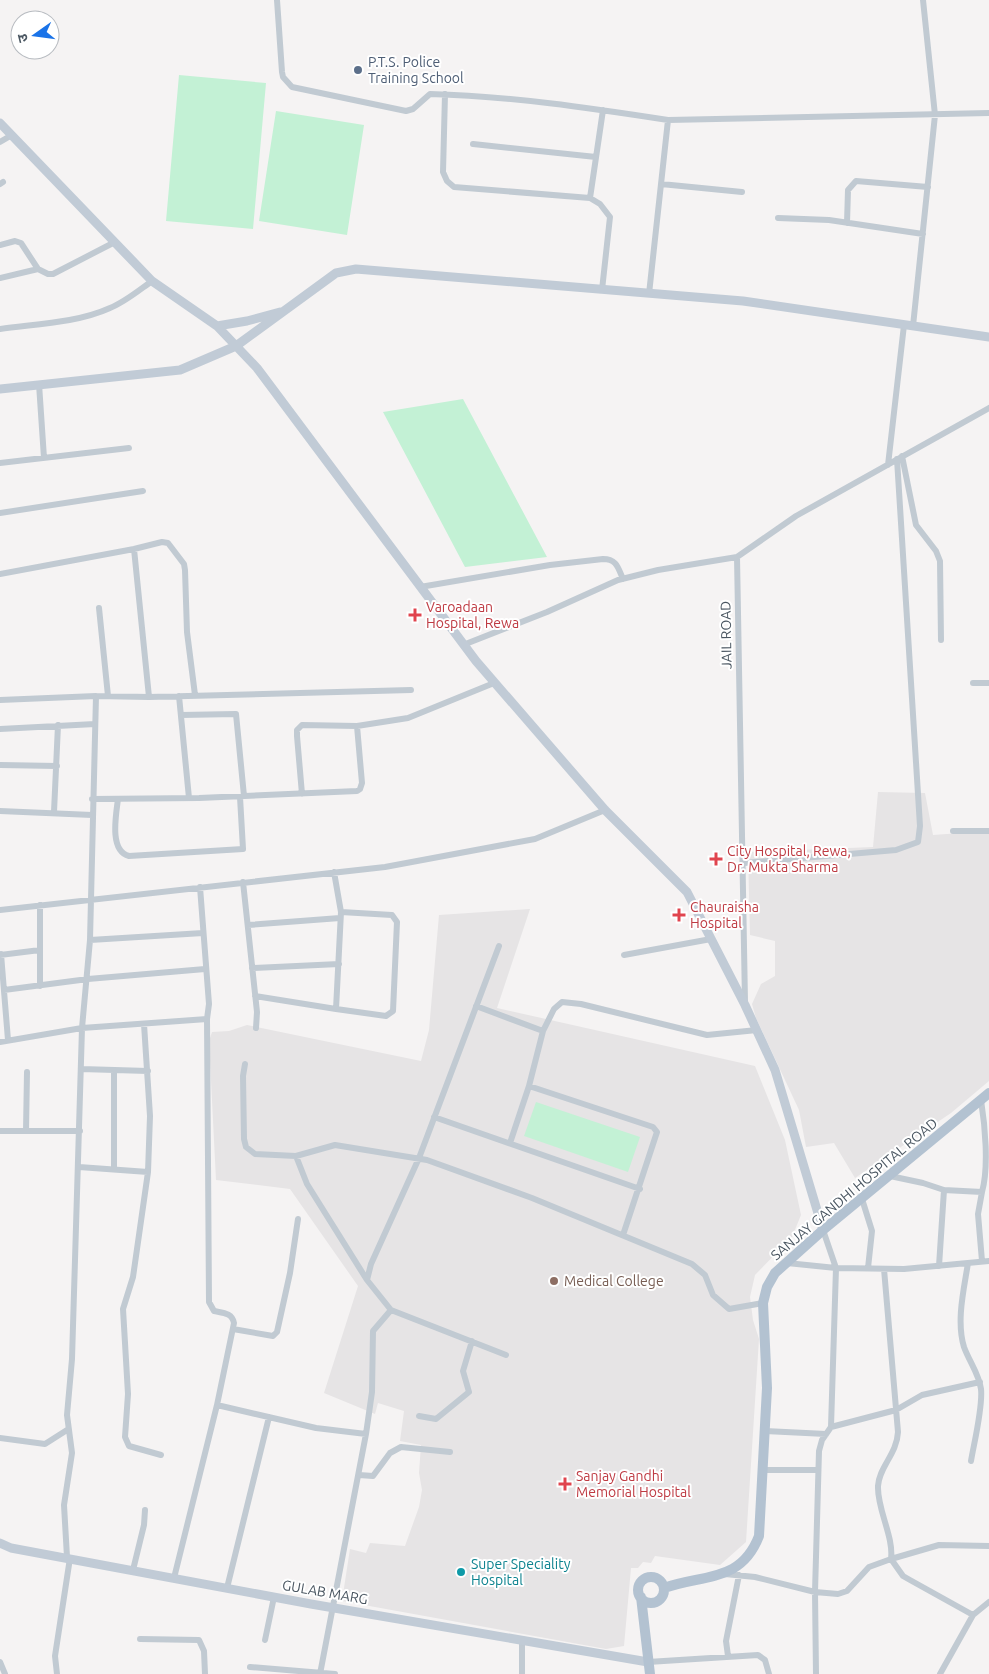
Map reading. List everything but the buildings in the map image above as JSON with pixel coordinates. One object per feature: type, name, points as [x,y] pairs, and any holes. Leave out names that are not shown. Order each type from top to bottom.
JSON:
[{"type":"main road","points":[[0,123],[152,281],[217,326],[257,368],[463,645],[494,683],[605,810],[687,892],[745,1005],[775,1070],[823,1230]]},
{"type":"main road","points":[[0,388],[180,370],[236,346],[336,273],[356,268],[743,301],[989,337]]},
{"type":"main road","points":[[217,326],[247,322],[283,311]]},
{"type":"main road","name":"SANJAY GANDHI HOSPITAL ROAD","points":[[664,1588],[724,1574],[750,1555],[759,1536],[767,1388],[764,1303],[767,1287],[775,1273],[823,1230],[985,1096]]},
{"type":"main road","name":"GULAB MARG","points":[[0,1543],[11,1548],[332,1608],[648,1662]]},
{"type":"main road","points":[[641,1598],[647,1603],[656,1602],[662,1596],[664,1588],[656,1578],[644,1579],[638,1590],[641,1598],[650,1674]]},
{"type":"street","points":[[277,0],[282,72],[283,77],[292,88],[406,111],[413,109],[427,95],[445,94],[603,110],[668,120],[989,113]]},
{"type":"street","points":[[888,465],[923,234],[935,115],[923,0]]},
{"type":"street","points":[[445,94],[443,172],[447,181],[454,187],[590,198],[600,204],[610,217],[602,290]]},
{"type":"street","points":[[590,198],[603,110]]},
{"type":"street","points":[[649,294],[668,120]]},
{"type":"street","points":[[0,142],[12,135]]},
{"type":"street","points":[[472,144],[596,157]]},
{"type":"street","points":[[847,223],[848,190],[856,181],[928,187]]},
{"type":"street","points":[[661,184],[742,192]]},
{"type":"street","points":[[778,218],[847,223],[923,234]]},
{"type":"street","points":[[0,245],[15,241],[21,243],[38,269],[48,274],[53,274],[114,242]]},
{"type":"street","points":[[0,278],[38,269]]},
{"type":"street","points":[[0,329],[76,318],[108,309],[123,302],[152,281]]},
{"type":"street","points":[[39,384],[44,458]]},
{"type":"street","points":[[463,645],[623,579],[658,570],[737,557],[796,516],[989,408]]},
{"type":"street","points":[[0,463],[129,448]]},
{"type":"street","points":[[900,458],[916,525],[936,551],[940,561],[941,640]]},
{"type":"street","points":[[744,863],[896,850],[918,842],[920,826],[900,458]]},
{"type":"street","points":[[0,513],[143,491]]},
{"type":"street","points":[[0,574],[162,542],[168,543],[184,564],[187,632],[194,695]]},
{"type":"street","points":[[134,549],[149,697]]},
{"type":"street","name":"JAIL ROAD","points":[[737,557],[744,863],[745,1005]]},
{"type":"street","points":[[420,587],[550,565],[603,560],[611,560],[616,563],[623,579]]},
{"type":"street","points":[[99,608],[108,696]]},
{"type":"street","points":[[302,794],[298,730],[302,725],[356,726],[408,718],[494,683]]},
{"type":"street","points":[[973,683],[989,683]]},
{"type":"street","points":[[0,700],[96,696],[149,697],[411,690]]},
{"type":"street","points":[[57,1674],[56,1648],[68,1558],[64,1505],[72,1453],[67,1430],[79,1167],[82,1028],[88,979],[90,940],[96,696]]},
{"type":"street","points":[[179,696],[189,798]]},
{"type":"street","points":[[118,799],[117,847],[129,856],[243,848],[242,796],[236,714],[181,715]]},
{"type":"street","points":[[0,729],[94,724]]},
{"type":"street","points":[[54,812],[58,726]]},
{"type":"street","points":[[92,799],[189,798],[356,791],[360,789],[362,783],[356,726]]},
{"type":"street","points":[[0,765],[57,766]]},
{"type":"street","points":[[0,910],[90,898],[384,867],[500,847],[552,833],[605,810]]},
{"type":"street","points":[[0,811],[92,815]]},
{"type":"street","points":[[954,831],[989,831]]},
{"type":"street","points":[[334,872],[341,915],[336,1009]]},
{"type":"street","points":[[243,882],[255,996],[256,1028]]},
{"type":"street","points":[[174,1578],[217,1406],[233,1329],[233,1318],[228,1313],[214,1311],[209,1302],[207,1019],[209,1004],[200,887]]},
{"type":"street","points":[[40,905],[40,986]]},
{"type":"street","points":[[248,925],[341,915],[392,915],[397,922],[393,1011],[386,1016],[255,996]]},
{"type":"street","points":[[90,940],[203,933]]},
{"type":"street","points":[[624,955],[711,939]]},
{"type":"street","points":[[367,1280],[371,1264],[419,1158],[499,946]]},
{"type":"street","points":[[8,1040],[1,954],[40,950]]},
{"type":"street","points":[[252,968],[338,964]]},
{"type":"street","points":[[4,990],[88,979],[205,969]]},
{"type":"street","points":[[510,1143],[543,1032],[554,1009],[562,1002],[581,1004],[707,1035],[757,1030]]},
{"type":"street","points":[[476,1006],[543,1032]]},
{"type":"street","points":[[0,1042],[82,1028],[207,1019]]},
{"type":"street","points":[[144,1024],[150,1116],[148,1172],[133,1277],[124,1309],[128,1394],[125,1437],[129,1446],[161,1455]]},
{"type":"street","points":[[245,1064],[243,1076],[244,1130],[246,1147],[255,1154],[296,1156],[335,1145],[419,1158],[532,1198],[623,1235],[701,1270],[713,1295],[729,1309],[764,1303]]},
{"type":"street","points":[[81,1069],[148,1071]]},
{"type":"street","points":[[114,1070],[114,1169]]},
{"type":"street","points":[[26,1131],[27,1072]]},
{"type":"street","points":[[528,1086],[653,1127],[657,1132],[640,1189],[623,1235]]},
{"type":"street","points":[[787,1263],[836,1268],[884,1268],[939,1266],[986,1261],[978,1214],[985,1182],[985,1096]]},
{"type":"street","points":[[434,1116],[640,1189]]},
{"type":"street","points":[[0,1131],[80,1131]]},
{"type":"street","points":[[296,1156],[307,1184],[367,1280],[391,1310],[506,1354]]},
{"type":"street","points":[[79,1167],[148,1172]]},
{"type":"street","points":[[890,1176],[929,1184],[944,1190],[982,1192]]},
{"type":"street","points":[[939,1266],[944,1190]]},
{"type":"street","points":[[862,1199],[872,1231],[868,1268]]},
{"type":"street","points":[[233,1329],[273,1336],[277,1332],[290,1273],[298,1219]]},
{"type":"street","points":[[816,1674],[815,1592],[818,1470],[820,1446],[831,1427],[836,1268],[823,1230]]},
{"type":"street","points":[[968,1263],[962,1301],[962,1335],[965,1348],[981,1386],[989,1395]]},
{"type":"street","points":[[884,1268],[897,1442],[878,1485],[891,1559],[910,1580],[973,1615]]},
{"type":"street","points":[[321,1673],[332,1608],[360,1475],[372,1392],[373,1331],[391,1310]]},
{"type":"street","points":[[418,1416],[436,1419],[469,1392],[463,1371],[472,1341]]},
{"type":"street","points":[[831,1427],[896,1410],[922,1395],[981,1386]]},
{"type":"street","points":[[971,1461],[981,1386]]},
{"type":"street","points":[[217,1406],[316,1428],[366,1434]]},
{"type":"street","points":[[227,1588],[269,1417]]},
{"type":"street","points":[[0,1438],[45,1444],[67,1430]]},
{"type":"street","points":[[765,1431],[826,1434]]},
{"type":"street","points":[[360,1475],[373,1476],[390,1453],[401,1447],[450,1452]]},
{"type":"street","points":[[762,1470],[818,1470]]},
{"type":"street","points":[[133,1570],[144,1525],[145,1510]]},
{"type":"street","points":[[724,1574],[738,1575],[815,1592],[842,1593],[850,1588],[869,1567],[891,1559],[940,1545],[989,1546]]},
{"type":"street","points":[[0,1548],[11,1548]]},
{"type":"street","points":[[728,1656],[726,1641],[738,1575]]},
{"type":"street","points":[[265,1640],[274,1597]]},
{"type":"street","points":[[940,1674],[973,1615],[989,1602]]},
{"type":"street","points":[[140,1639],[199,1640],[204,1651],[206,1674]]},
{"type":"street","points":[[522,1640],[522,1674]]},
{"type":"street","points":[[648,1662],[758,1654],[765,1660],[769,1674]]},
{"type":"street","points":[[0,1662],[5,1674]]},
{"type":"street","points":[[250,1667],[335,1674]]},
{"type":"shaded area","points":[[878,792],[925,793],[933,835],[989,831],[989,1081],[951,1113],[855,1178],[834,1143],[806,1147],[799,1110],[756,1018],[752,1004],[761,984],[775,976],[775,941],[750,935],[748,852],[873,847]]},
{"type":"shaded area","name":"Medical College","points":[[530,909],[497,1008],[755,1066],[785,1140],[801,1215],[792,1237],[755,1275],[750,1297],[753,1320],[759,1339],[746,1542],[720,1565],[655,1556],[651,1563],[643,1562],[638,1568],[631,1568],[624,1646],[606,1649],[342,1601],[350,1549],[366,1553],[370,1543],[405,1546],[419,1507],[422,1490],[419,1473],[421,1445],[400,1441],[404,1411],[378,1403],[375,1414],[324,1393],[358,1286],[290,1189],[216,1180],[209,1041],[212,1032],[229,1031],[247,1025],[421,1061],[429,1030],[439,915]]},
{"type":"green space","points":[[179,75],[266,83],[253,229],[166,221]]},
{"type":"green space","points":[[276,111],[364,125],[347,235],[259,221]]},
{"type":"green space","points":[[463,399],[547,557],[465,567],[383,412]]},
{"type":"green space","points":[[536,1102],[640,1137],[628,1172],[524,1136]]},
{"type":"place","name":"P.T.S. Police Training School","points":[[358,70]]},
{"type":"place","name":"Varoadaan Hospital, Rewa","points":[[415,615]]},
{"type":"place","name":"City Hospital, Rewa, Dr. Mukta Sharma","points":[[716,859]]},
{"type":"place","name":"Chauraisha Hospital","points":[[679,915]]},
{"type":"place","name":"Medical College","points":[[554,1281]]},
{"type":"place","name":"Sanjay Gandhi Memorial Hospital","points":[[565,1484]]},
{"type":"place","name":"Super Speciality Hospital","points":[[461,1572]]}]
